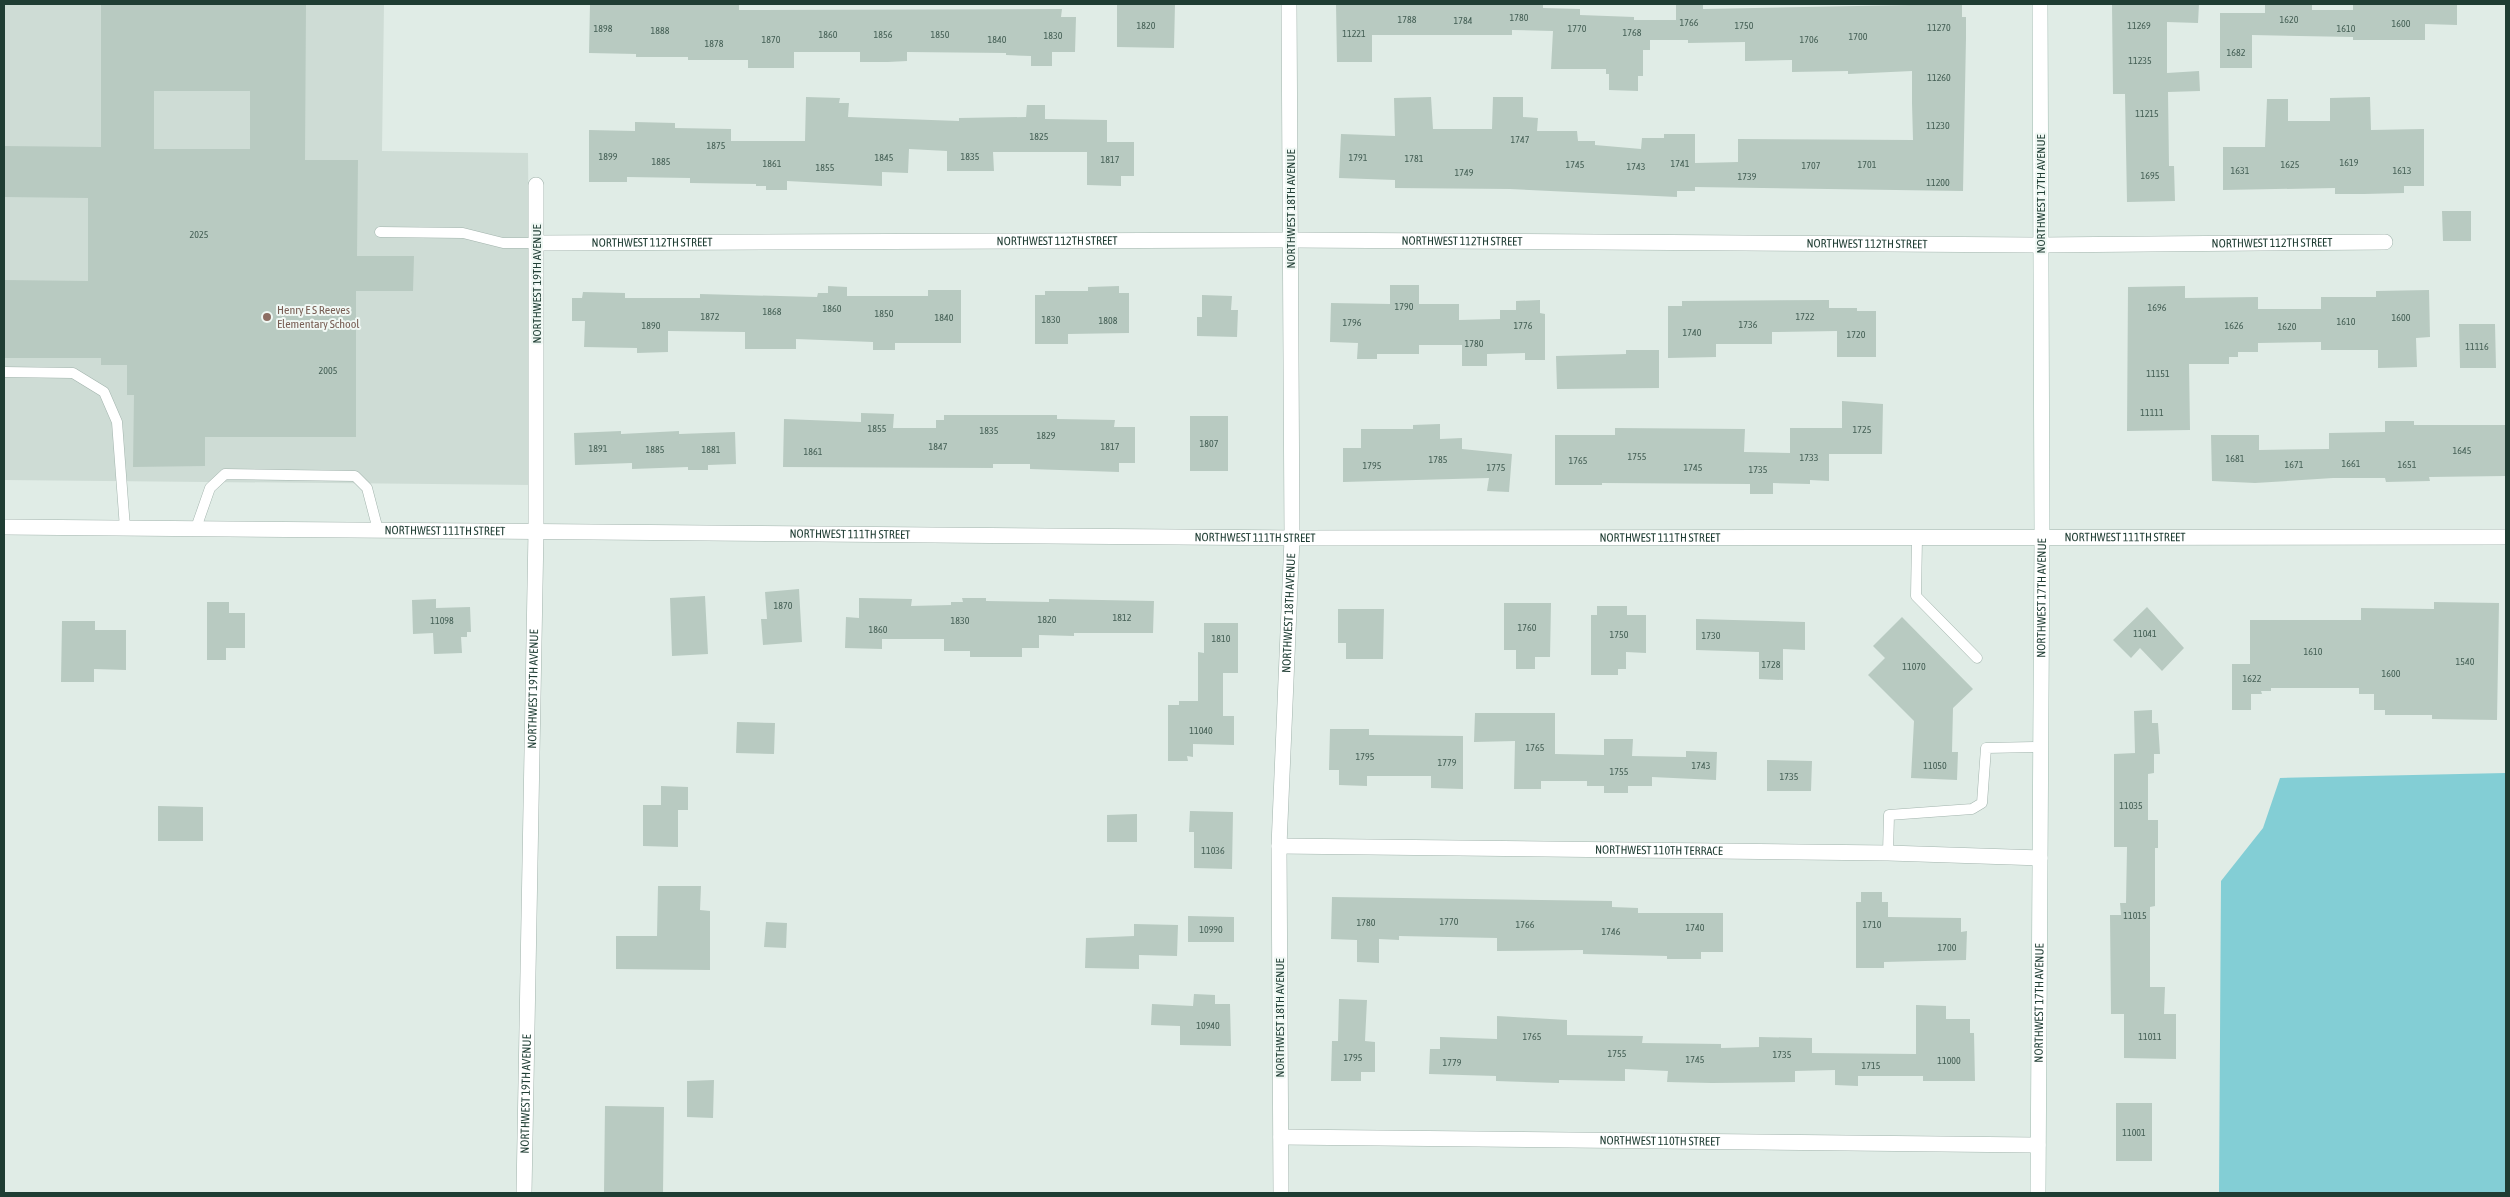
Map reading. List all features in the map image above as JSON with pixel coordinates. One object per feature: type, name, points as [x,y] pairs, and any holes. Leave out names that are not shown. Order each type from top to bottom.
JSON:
[{"type":"street","name":"NORTHWEST 18TH AVENUE","points":[[1281,1193],[1279,846],[1292,538],[1289,4]]},
{"type":"street","name":"NORTHWEST 17TH AVENUE","points":[[2038,1193],[2042,538],[2040,4]]},
{"type":"street","name":"NORTHWEST 19TH AVENUE","points":[[524,1193],[536,531],[538,243],[536,185]]},
{"type":"street","name":"NORTHWEST 112TH STREET","points":[[538,243],[1291,240],[2041,245],[2385,242]]},
{"type":"street","name":"NORTHWEST 111TH STREET","points":[[4,527],[1292,538],[2506,537]]},
{"type":"street","name":"NORTHWEST 110TH TERRACE","points":[[1279,846],[1888,853],[2040,858]]},
{"type":"street","name":"NORTHWEST 110TH STREET","points":[[1281,1136],[2038,1144]]},
{"type":"lane","points":[[380,232],[463,233],[503,243],[538,243]]},
{"type":"lane","points":[[4,372],[73,373],[104,392],[117,422],[125,528]]},
{"type":"lane","points":[[196,528],[210,488],[225,474],[251,474],[356,476],[367,488],[378,530]]},
{"type":"lane","points":[[1917,538],[1916,596],[1977,658]]},
{"type":"lane","points":[[1888,853],[1889,815],[1972,809],[1982,803],[1986,748],[2040,747]]},
{"type":"shaded area","name":"Henry E S Reeves Elementary School","points":[[4,4],[384,4],[382,151],[528,153],[531,485],[4,480]]},
{"type":"water","points":[[2506,773],[2506,1193],[2219,1193],[2221,881],[2263,828],[2280,778]]},
{"type":"building","points":[[101,4],[306,4],[305,160],[358,160],[357,256],[414,256],[413,291],[356,291],[356,437],[205,437],[205,466],[133,467],[134,395],[127,395],[127,365],[101,365],[101,358],[4,358],[4,280],[88,281],[88,198],[4,197],[4,146],[101,147]],"holes":[[[154,91],[250,91],[250,149],[154,149]]]},
{"type":"building","points":[[590,4],[739,4],[739,10],[1062,9],[1061,17],[1076,17],[1075,52],[1052,52],[1052,66],[1031,66],[1031,56],[1006,55],[1006,53],[907,52],[907,61],[860,62],[860,52],[794,52],[794,68],[748,68],[748,60],[688,60],[688,57],[636,57],[636,54],[589,53]]},
{"type":"building","points":[[1117,4],[1175,4],[1174,48],[1117,47]]},
{"type":"building","points":[[1336,4],[1543,4],[1543,8],[1580,9],[1580,15],[1634,17],[1634,20],[1676,20],[1676,4],[1703,4],[1703,9],[1962,4],[1962,17],[1966,17],[1963,191],[1695,187],[1695,191],[1677,191],[1677,197],[1510,189],[1395,188],[1395,180],[1339,178],[1341,134],[1395,136],[1394,98],[1431,97],[1433,129],[1492,129],[1493,97],[1523,97],[1523,117],[1538,118],[1537,131],[1577,131],[1578,141],[1595,141],[1595,145],[1641,149],[1642,138],[1664,138],[1664,134],[1695,134],[1695,163],[1738,162],[1738,139],[1913,140],[1912,71],[1848,74],[1848,71],[1792,72],[1792,60],[1745,61],[1745,42],[1688,43],[1688,40],[1650,40],[1650,50],[1643,50],[1643,76],[1638,76],[1638,91],[1609,90],[1609,74],[1606,74],[1606,69],[1551,69],[1553,31],[1512,30],[1512,35],[1372,35],[1372,62],[1337,62]]},
{"type":"building","points":[[2112,4],[2199,4],[2198,23],[2167,22],[2167,73],[2199,71],[2200,91],[2168,92],[2169,166],[2174,166],[2175,201],[2127,202],[2125,94],[2113,94]]},
{"type":"building","points":[[2265,4],[2312,4],[2312,10],[2353,10],[2353,5],[2457,4],[2457,25],[2425,24],[2425,40],[2353,40],[2353,37],[2252,35],[2252,68],[2220,68],[2220,13],[2265,13]]},
{"type":"building","points":[[806,97],[840,98],[839,103],[849,103],[848,117],[959,121],[959,118],[1026,117],[1027,105],[1045,105],[1045,119],[1107,120],[1107,142],[1134,142],[1134,176],[1121,176],[1121,186],[1087,185],[1087,152],[993,152],[994,171],[947,171],[947,151],[909,149],[908,173],[882,172],[882,186],[787,181],[787,190],[766,190],[766,186],[756,186],[756,184],[690,183],[690,178],[627,177],[627,182],[589,182],[589,130],[635,131],[635,122],[675,123],[675,128],[731,129],[731,141],[805,141]]},
{"type":"building","points":[[2370,97],[2371,130],[2424,129],[2424,186],[2404,186],[2404,193],[2364,194],[2335,194],[2335,188],[2223,190],[2223,147],[2265,147],[2267,99],[2288,99],[2288,121],[2330,121],[2330,98]]},
{"type":"building","points":[[2442,211],[2471,211],[2471,241],[2443,241]]},
{"type":"building","points":[[1390,285],[1419,285],[1419,304],[1459,304],[1459,320],[1500,319],[1500,310],[1516,310],[1516,301],[1540,300],[1540,313],[1545,314],[1545,360],[1525,360],[1525,353],[1487,354],[1487,366],[1462,366],[1462,345],[1419,345],[1419,354],[1377,354],[1377,359],[1357,359],[1358,343],[1330,342],[1331,303],[1390,304]]},
{"type":"building","points":[[828,286],[847,287],[847,296],[928,296],[928,290],[961,290],[961,343],[895,343],[895,350],[873,350],[873,342],[796,339],[796,349],[745,349],[745,332],[668,331],[668,352],[637,353],[637,348],[584,347],[585,321],[572,321],[572,298],[582,298],[583,292],[625,293],[625,298],[700,298],[700,294],[817,297],[818,293],[828,293]]},
{"type":"building","points":[[1119,286],[1119,293],[1129,293],[1129,333],[1068,334],[1068,344],[1035,344],[1035,295],[1045,295],[1045,291],[1088,291],[1088,287]]},
{"type":"building","points":[[2185,286],[2185,298],[2258,297],[2258,309],[2321,309],[2321,297],[2376,297],[2376,291],[2429,290],[2430,337],[2416,338],[2417,367],[2378,368],[2378,350],[2321,350],[2321,342],[2258,343],[2258,352],[2238,352],[2238,357],[2229,357],[2229,364],[2189,364],[2190,430],[2127,431],[2128,287]]},
{"type":"building","points":[[1202,295],[1232,296],[1231,310],[1238,310],[1237,337],[1197,336],[1197,317],[1202,317]]},
{"type":"building","points":[[1829,300],[1829,308],[1857,308],[1857,311],[1876,311],[1876,357],[1837,357],[1837,331],[1772,332],[1772,344],[1716,344],[1716,357],[1668,358],[1668,306],[1682,306],[1682,301]]},
{"type":"building","points":[[2459,324],[2495,324],[2496,368],[2460,368]]},
{"type":"building","points":[[1626,350],[1659,350],[1659,388],[1557,389],[1556,356],[1626,354]]},
{"type":"building","points":[[1842,401],[1883,404],[1882,454],[1829,454],[1829,481],[1810,480],[1810,484],[1773,483],[1773,494],[1750,494],[1750,484],[1602,483],[1602,485],[1555,485],[1555,435],[1615,435],[1615,428],[1745,429],[1744,452],[1790,453],[1790,428],[1842,428]]},
{"type":"building","points":[[861,413],[894,414],[893,428],[936,428],[936,420],[944,420],[944,415],[1057,415],[1057,419],[1115,420],[1114,427],[1135,427],[1135,463],[1119,463],[1119,472],[1030,469],[1030,464],[993,464],[993,468],[783,467],[784,419],[861,422]]},
{"type":"building","points":[[1190,416],[1228,416],[1228,471],[1190,471]]},
{"type":"building","points":[[2385,421],[2414,421],[2414,425],[2506,425],[2506,476],[2429,477],[2430,481],[2386,482],[2385,478],[2333,478],[2255,483],[2212,481],[2211,435],[2259,435],[2259,450],[2329,449],[2329,433],[2385,432]]},
{"type":"building","points":[[1440,424],[1440,439],[1462,438],[1462,449],[1512,454],[1509,492],[1487,491],[1489,478],[1343,482],[1343,448],[1361,448],[1361,429],[1413,429],[1413,425]]},
{"type":"building","points":[[621,431],[621,434],[679,431],[679,434],[735,432],[736,464],[708,465],[708,470],[688,470],[688,467],[632,469],[632,463],[575,465],[574,433]]},
{"type":"building","points":[[799,589],[802,642],[763,645],[761,619],[767,619],[765,592]]},
{"type":"building","points":[[705,596],[708,654],[672,656],[670,598]]},
{"type":"building","points":[[859,598],[912,599],[911,606],[951,605],[951,602],[963,602],[962,598],[986,598],[986,601],[1049,602],[1049,599],[1154,601],[1153,633],[1074,633],[1074,636],[1039,635],[1039,648],[1022,648],[1022,657],[970,657],[970,651],[944,651],[944,639],[882,639],[882,649],[845,648],[846,617],[859,618]]},
{"type":"building","points":[[436,599],[436,608],[470,607],[471,632],[467,632],[467,637],[461,637],[462,653],[434,654],[433,633],[413,634],[412,600]]},
{"type":"building","points":[[207,602],[229,602],[229,613],[245,613],[245,648],[226,648],[226,660],[207,660]]},
{"type":"building","points":[[2434,602],[2499,603],[2497,720],[2432,719],[2432,715],[2385,715],[2385,710],[2374,710],[2374,694],[2359,694],[2359,688],[2271,688],[2271,691],[2261,691],[2262,694],[2251,694],[2251,710],[2232,710],[2232,664],[2250,664],[2250,620],[2361,620],[2361,608],[2434,609]]},
{"type":"building","points":[[1504,603],[1551,603],[1550,657],[1535,657],[1535,669],[1516,669],[1516,650],[1504,650]]},
{"type":"building","points":[[1597,606],[1627,606],[1627,615],[1646,615],[1646,653],[1626,652],[1626,669],[1618,669],[1618,675],[1591,675],[1591,615],[1597,615]]},
{"type":"building","points":[[2147,607],[2184,648],[2162,671],[2140,648],[2131,658],[2113,640]]},
{"type":"building","points":[[1338,609],[1384,609],[1383,659],[1346,659],[1346,643],[1338,643]]},
{"type":"building","points":[[1902,617],[1973,689],[1953,708],[1952,752],[1958,752],[1957,780],[1911,778],[1914,721],[1868,675],[1885,658],[1873,646]]},
{"type":"building","points":[[1696,619],[1805,622],[1805,650],[1783,649],[1783,680],[1759,679],[1759,652],[1696,650]]},
{"type":"building","points":[[62,621],[95,621],[95,630],[126,630],[126,670],[94,669],[94,682],[61,682]]},
{"type":"building","points":[[1204,623],[1238,623],[1238,673],[1223,673],[1223,716],[1234,716],[1234,745],[1193,744],[1193,757],[1187,756],[1188,761],[1168,761],[1168,705],[1179,705],[1179,701],[1198,701],[1198,652],[1204,653]]},
{"type":"building","points":[[2152,710],[2152,723],[2158,723],[2160,754],[2154,754],[2154,773],[2148,774],[2148,820],[2158,820],[2158,848],[2155,848],[2155,906],[2150,907],[2150,987],[2165,987],[2164,1014],[2176,1014],[2176,1059],[2124,1058],[2124,1014],[2111,1014],[2110,915],[2121,915],[2120,903],[2126,903],[2127,847],[2114,847],[2114,754],[2135,753],[2134,711]]},
{"type":"building","points":[[1475,713],[1555,713],[1555,754],[1604,755],[1604,739],[1633,739],[1632,756],[1686,757],[1686,751],[1717,752],[1716,780],[1652,777],[1652,786],[1628,786],[1628,793],[1604,793],[1604,786],[1587,786],[1587,781],[1541,781],[1541,789],[1514,789],[1515,741],[1474,742]]},
{"type":"building","points":[[737,722],[775,723],[774,754],[736,753]]},
{"type":"building","points":[[1330,729],[1369,729],[1369,735],[1463,736],[1463,789],[1431,788],[1431,776],[1367,776],[1367,786],[1339,785],[1339,770],[1329,770]]},
{"type":"building","points":[[1767,760],[1812,761],[1811,791],[1767,791]]},
{"type":"building","points":[[661,786],[688,787],[688,810],[678,810],[678,847],[643,846],[643,805],[661,805]]},
{"type":"building","points":[[158,806],[203,807],[203,841],[158,841]]},
{"type":"building","points":[[1190,811],[1233,812],[1232,869],[1194,868],[1194,832],[1189,832]]},
{"type":"building","points":[[1137,814],[1137,842],[1107,842],[1107,815]]},
{"type":"building","points":[[658,886],[701,886],[700,910],[710,911],[710,970],[616,969],[616,936],[657,936]]},
{"type":"building","points":[[1861,892],[1882,892],[1882,902],[1888,902],[1888,917],[1961,918],[1961,932],[1967,931],[1966,960],[1884,962],[1884,968],[1856,968],[1856,902],[1861,902]]},
{"type":"building","points":[[1332,897],[1612,901],[1612,907],[1638,908],[1638,913],[1723,913],[1723,952],[1701,952],[1701,959],[1667,959],[1667,956],[1583,954],[1583,950],[1497,951],[1497,938],[1399,936],[1399,940],[1379,939],[1379,963],[1357,962],[1357,940],[1331,939]]},
{"type":"building","points":[[1188,916],[1234,917],[1234,942],[1188,942]]},
{"type":"building","points":[[766,922],[787,923],[786,948],[764,947]]},
{"type":"building","points":[[1134,924],[1178,925],[1177,956],[1139,955],[1139,969],[1085,968],[1086,938],[1134,936]]},
{"type":"building","points":[[1194,994],[1215,995],[1215,1004],[1230,1004],[1231,1046],[1180,1045],[1180,1026],[1151,1025],[1152,1004],[1193,1006]]},
{"type":"building","points":[[1339,999],[1367,1000],[1365,1041],[1375,1042],[1375,1072],[1361,1072],[1361,1081],[1331,1081],[1332,1041],[1338,1041]]},
{"type":"building","points":[[1916,1005],[1946,1006],[1946,1019],[1970,1019],[1970,1033],[1974,1033],[1975,1081],[1923,1081],[1923,1076],[1858,1076],[1858,1086],[1835,1085],[1835,1070],[1795,1071],[1795,1082],[1712,1083],[1667,1082],[1668,1071],[1625,1069],[1625,1081],[1559,1080],[1559,1083],[1496,1081],[1496,1076],[1429,1074],[1430,1049],[1440,1049],[1440,1037],[1497,1039],[1497,1016],[1567,1020],[1567,1035],[1643,1036],[1642,1043],[1721,1044],[1721,1048],[1759,1047],[1759,1037],[1812,1038],[1812,1053],[1916,1054]]},
{"type":"building","points":[[714,1080],[713,1118],[687,1117],[687,1081]]},
{"type":"building","points":[[2116,1103],[2152,1103],[2152,1161],[2116,1161]]},
{"type":"building","points":[[605,1106],[664,1107],[663,1193],[604,1193]]},
{"type":"place","name":"Henry E S Reeves Elementary School","points":[[267,317]]}]
